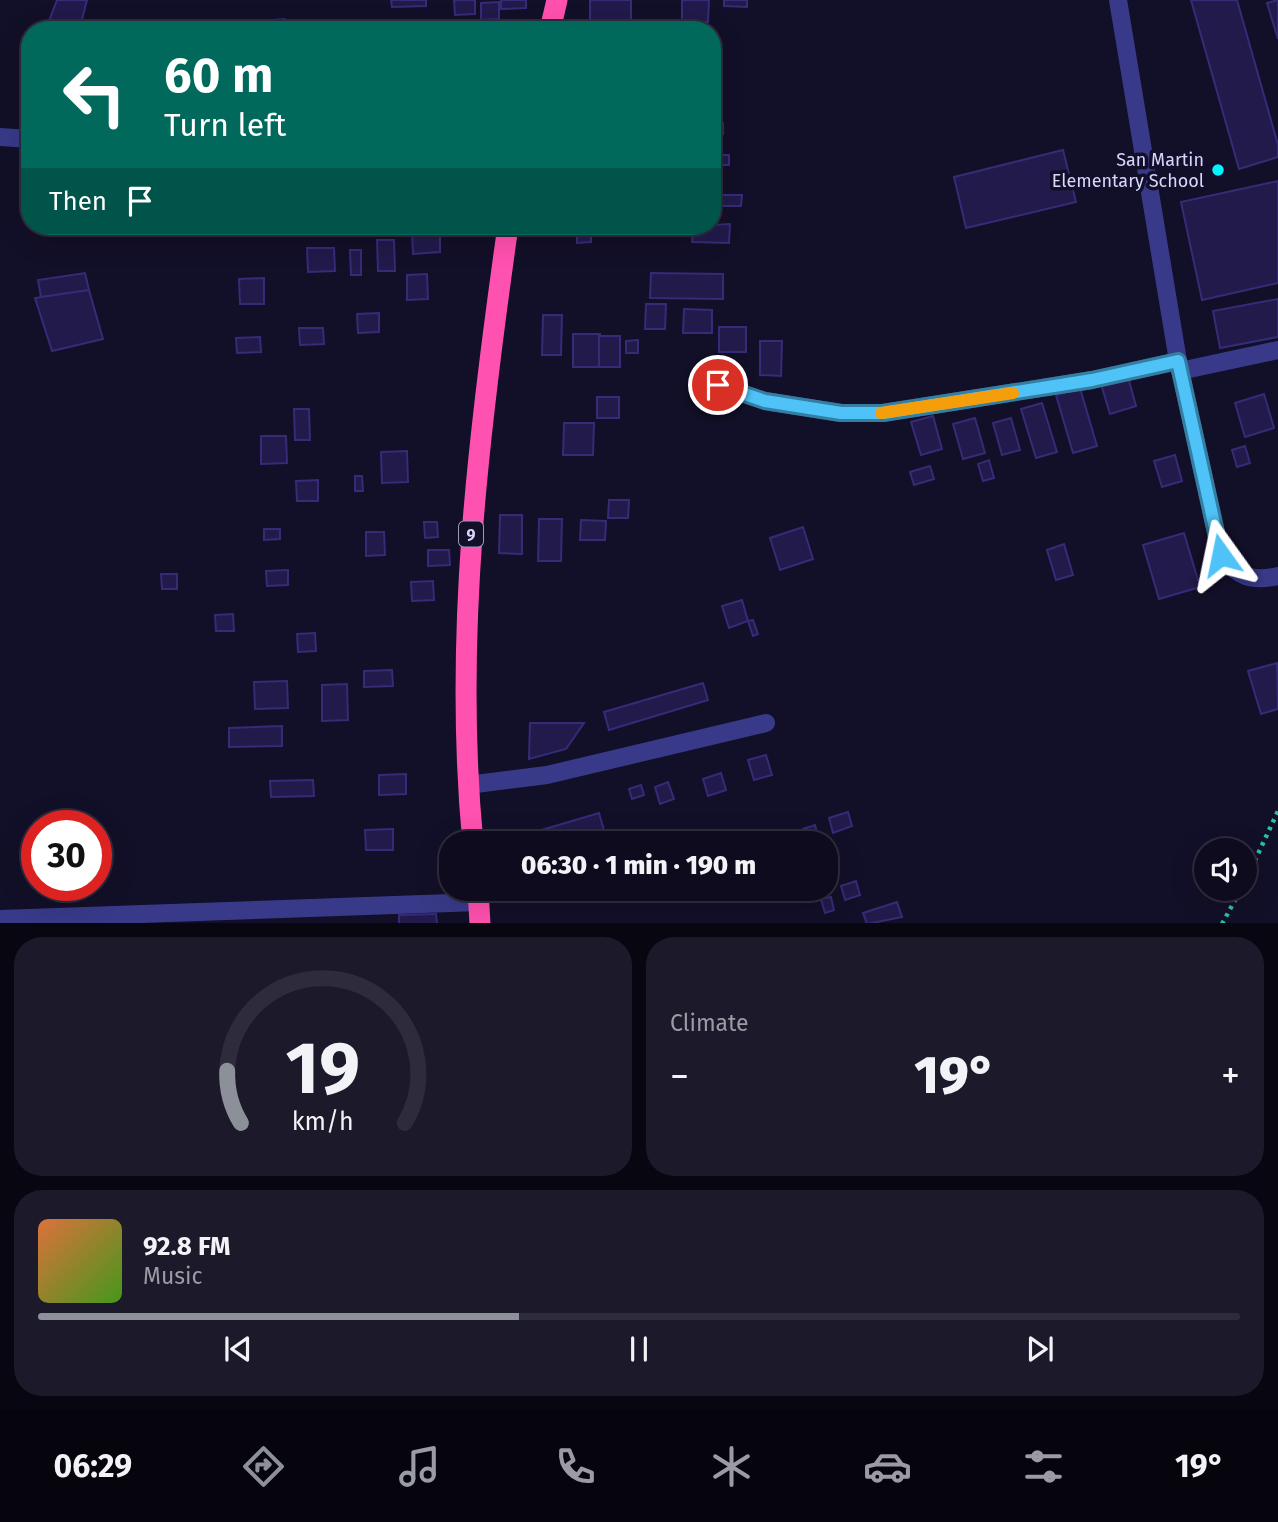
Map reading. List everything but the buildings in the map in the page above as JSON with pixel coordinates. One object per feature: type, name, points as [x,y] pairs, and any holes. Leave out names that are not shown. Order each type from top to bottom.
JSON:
[{"type":"highway","points":[[551,21],[557,0]]},
{"type":"highway","name":"9","points":[[472,831],[468,785],[468,552],[482,448],[486,376],[507,235]]},
{"type":"highway","points":[[478,901],[480,923]]},
{"type":"street","points":[[1118,0],[1179,366],[1221,555],[1232,570],[1243,576],[1260,580],[1278,576]]},
{"type":"street","points":[[0,137],[21,138]]},
{"type":"street","points":[[718,385],[765,401],[841,413],[883,413],[1278,350]]},
{"type":"street","points":[[468,785],[547,775],[766,723]]},
{"type":"street","points":[[0,919],[439,897]]},
{"type":"path","points":[[1257,856],[1278,811]]},
{"type":"path","points":[[1222,923],[1234,901]]},
{"type":"slow traffic","points":[[881,413],[1013,393]]},
{"type":"place","name":"San Martin Elementary School","points":[[1218,170]]},
{"type":"route","points":[[718,385],[765,401],[841,413],[883,413],[1092,380],[1178,361],[1221,555]]}]
